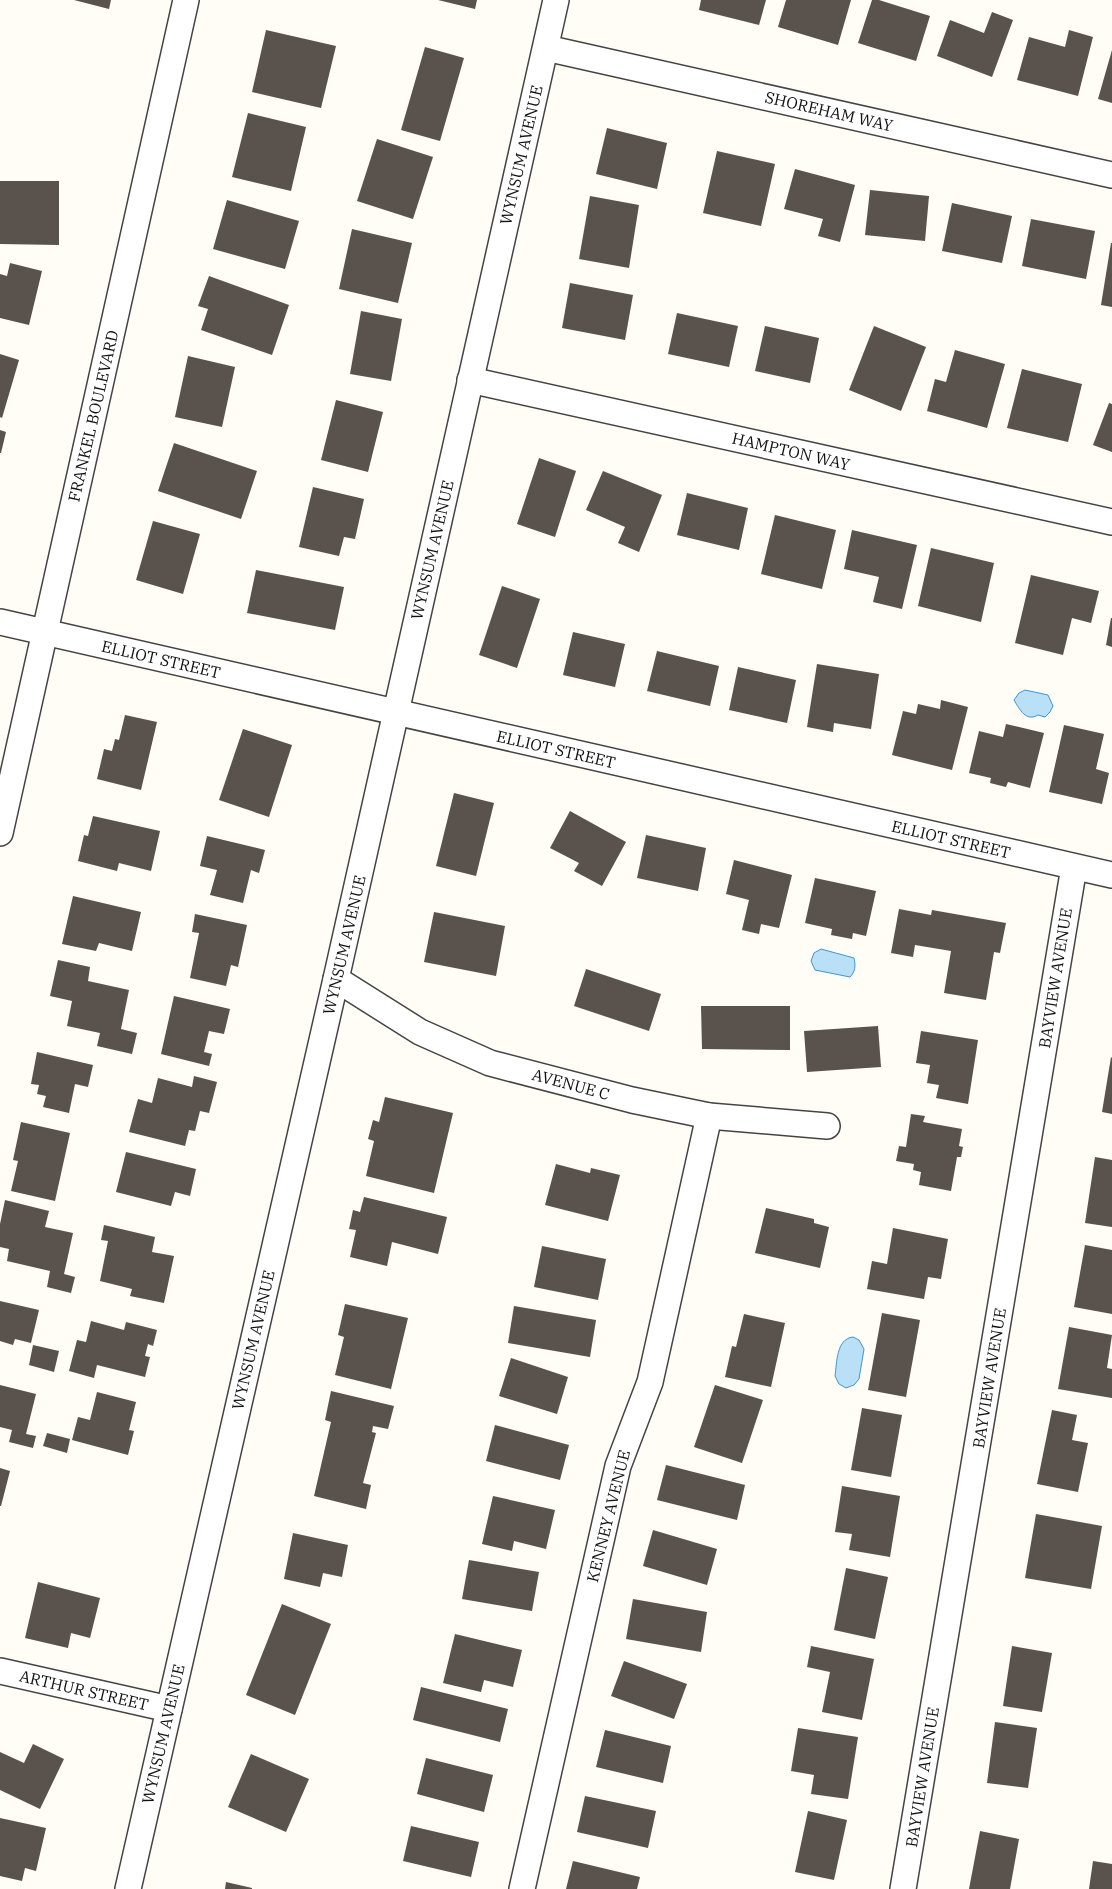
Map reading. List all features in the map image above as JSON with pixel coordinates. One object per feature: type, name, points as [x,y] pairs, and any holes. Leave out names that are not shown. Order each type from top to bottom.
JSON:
[{"type":"street","name":"FRANKEL BOULEVARD","points":[[0,833],[186,0]]},
{"type":"street","name":"WYNSUM AVENUE","points":[[128,1889],[336,979],[556,0]]},
{"type":"street","name":"SHOREHAM WAY","points":[[546,48],[1112,175]]},
{"type":"street","name":"HAMPTON WAY","points":[[470,380],[1112,522]]},
{"type":"street","name":"ELLIOT STREET","points":[[0,622],[1112,875]]},
{"type":"street","name":"BAYVIEW AVENUE","points":[[903,1889],[1074,867]]},
{"type":"street","name":"AVENUE C","points":[[336,979],[420,1032],[490,1063],[632,1100],[709,1116],[827,1126]]},
{"type":"street","name":"KENNEY AVENUE","points":[[522,1889],[618,1466],[650,1382],[709,1116]]},
{"type":"street","name":"ARTHUR STREET","points":[[0,1671],[169,1710]]},
{"type":"water","points":[[1025,690],[1048,695],[1053,706],[1045,717],[1038,715],[1030,717],[1021,711],[1014,700],[1019,693]]},
{"type":"water","points":[[821,949],[854,958],[855,969],[850,977],[815,970],[811,961],[814,953]]},
{"type":"water","points":[[853,1337],[859,1340],[864,1349],[859,1379],[854,1385],[846,1388],[839,1384],[835,1376],[837,1358],[843,1342]]},
{"type":"building","points":[[74,0],[111,0],[109,9]]},
{"type":"building","points":[[438,0],[477,0],[475,9]]},
{"type":"building","points":[[701,0],[766,0],[759,25],[699,10]]},
{"type":"building","points":[[786,0],[851,0],[838,45],[778,27]]},
{"type":"building","points":[[872,0],[879,0],[930,16],[916,61],[858,43]]},
{"type":"building","points":[[992,12],[1013,20],[992,77],[937,56],[950,20],[984,33]]},
{"type":"building","points":[[266,30],[336,46],[321,108],[252,92]]},
{"type":"building","points":[[1069,30],[1093,37],[1078,96],[1017,80],[1029,37],[1065,47]]},
{"type":"building","points":[[425,47],[464,58],[440,141],[401,130]]},
{"type":"building","points":[[1112,50],[1112,103],[1098,99]]},
{"type":"building","points":[[248,113],[306,127],[291,191],[232,177]]},
{"type":"building","points":[[607,128],[667,143],[657,189],[596,174]]},
{"type":"building","points":[[377,139],[433,157],[413,219],[357,201]]},
{"type":"building","points":[[717,151],[775,164],[761,226],[703,213]]},
{"type":"building","points":[[795,169],[855,185],[840,242],[818,236],[823,219],[784,209]]},
{"type":"building","points":[[0,181],[59,181],[59,245],[0,244]]},
{"type":"building","points":[[870,190],[929,196],[925,241],[865,235]]},
{"type":"building","points":[[590,196],[639,205],[629,268],[579,259]]},
{"type":"building","points":[[227,200],[299,221],[285,269],[213,249]]},
{"type":"building","points":[[952,203],[1012,216],[1002,263],[942,251]]},
{"type":"building","points":[[1031,219],[1095,231],[1086,279],[1022,266]]},
{"type":"building","points":[[352,229],[412,243],[398,303],[339,289]]},
{"type":"building","points":[[1112,243],[1112,307],[1101,305]]},
{"type":"building","points":[[10,263],[42,271],[29,325],[0,318],[0,274],[7,276]]},
{"type":"building","points":[[209,276],[289,305],[272,355],[201,330],[208,309],[198,306]]},
{"type":"building","points":[[570,283],[633,295],[625,340],[562,328]]},
{"type":"building","points":[[361,311],[402,319],[391,381],[350,374]]},
{"type":"building","points":[[677,313],[738,326],[729,367],[668,354]]},
{"type":"building","points":[[765,326],[819,338],[810,383],[755,371]]},
{"type":"building","points":[[874,326],[926,347],[901,411],[849,390]]},
{"type":"building","points":[[955,350],[1005,364],[987,428],[927,411],[935,379],[946,382]]},
{"type":"building","points":[[0,354],[19,360],[2,418],[0,417]]},
{"type":"building","points":[[188,356],[235,367],[222,427],[175,417]]},
{"type":"building","points":[[1022,369],[1082,384],[1068,442],[1007,428]]},
{"type":"building","points":[[336,400],[383,412],[368,472],[321,460]]},
{"type":"building","points":[[1109,403],[1112,404],[1112,452],[1093,445]]},
{"type":"building","points":[[0,430],[6,432],[1,453],[0,453]]},
{"type":"building","points":[[174,443],[257,471],[241,519],[158,491]]},
{"type":"building","points":[[539,458],[576,471],[555,537],[517,524]]},
{"type":"building","points":[[603,471],[662,495],[639,552],[618,543],[625,527],[586,510]]},
{"type":"building","points":[[313,487],[364,499],[355,539],[344,537],[339,556],[299,547]]},
{"type":"building","points":[[687,493],[748,508],[739,550],[677,535]]},
{"type":"building","points":[[775,515],[836,530],[822,589],[761,574]]},
{"type":"building","points":[[153,521],[200,534],[183,594],[136,580]]},
{"type":"building","points":[[852,530],[917,545],[902,609],[873,602],[879,577],[844,569]]},
{"type":"building","points":[[931,548],[994,563],[981,622],[918,606]]},
{"type":"building","points":[[256,570],[344,587],[335,630],[247,613]]},
{"type":"building","points":[[1031,575],[1099,591],[1091,623],[1072,618],[1063,655],[1015,643]]},
{"type":"building","points":[[502,586],[540,599],[517,668],[479,655]]},
{"type":"building","points":[[1112,618],[1112,647],[1106,645]]},
{"type":"building","points":[[573,632],[625,644],[615,687],[563,675]]},
{"type":"building","points":[[657,651],[719,666],[710,706],[647,691]]},
{"type":"building","points":[[817,664],[879,674],[871,729],[834,723],[833,732],[807,727]]},
{"type":"building","points":[[738,667],[796,680],[787,723],[729,710]]},
{"type":"building","points":[[941,700],[968,707],[952,770],[892,755],[903,711],[916,714],[918,704],[940,709]]},
{"type":"building","points":[[125,715],[157,722],[141,790],[97,779],[104,749],[112,751],[115,739],[119,740]]},
{"type":"building","points":[[1006,724],[1044,733],[1030,788],[1008,782],[1006,787],[990,783],[991,778],[969,773],[979,731],[1003,737]]},
{"type":"building","points":[[1064,725],[1104,734],[1096,769],[1109,773],[1102,804],[1049,792]]},
{"type":"building","points":[[243,729],[292,745],[269,817],[219,800]]},
{"type":"building","points":[[454,793],[494,803],[476,876],[436,866]]},
{"type":"building","points":[[570,811],[626,842],[602,886],[574,871],[579,863],[550,848]]},
{"type":"building","points":[[93,816],[160,831],[151,871],[119,863],[117,871],[78,861],[84,835],[88,836]]},
{"type":"building","points":[[646,835],[706,848],[698,891],[637,878]]},
{"type":"building","points":[[207,836],[265,850],[259,873],[251,870],[243,903],[210,895],[217,870],[200,866]]},
{"type":"building","points":[[734,860],[792,875],[779,928],[761,924],[759,934],[742,930],[749,900],[726,894]]},
{"type":"building","points":[[815,878],[876,891],[866,936],[853,933],[852,939],[831,935],[832,929],[805,923]]},
{"type":"building","points":[[73,896],[141,912],[132,951],[99,943],[96,951],[62,944]]},
{"type":"building","points":[[899,909],[931,915],[932,910],[1006,923],[1000,953],[994,952],[986,1000],[944,993],[951,951],[915,945],[913,957],[891,953]]},
{"type":"building","points":[[434,912],[505,926],[496,976],[424,962]]},
{"type":"building","points":[[195,914],[247,925],[238,967],[231,965],[226,986],[190,978],[199,933],[192,932]]},
{"type":"building","points":[[58,960],[90,967],[88,981],[129,990],[121,1029],[137,1033],[132,1054],[97,1046],[100,1033],[67,1026],[72,1001],[50,996]]},
{"type":"building","points":[[586,969],[661,994],[649,1031],[574,1006]]},
{"type":"building","points":[[174,996],[230,1009],[224,1034],[209,1031],[204,1052],[212,1054],[209,1066],[161,1054]]},
{"type":"building","points":[[701,1006],[790,1006],[790,1050],[702,1049]]},
{"type":"building","points":[[878,1026],[881,1067],[807,1072],[804,1031]]},
{"type":"building","points":[[921,1031],[978,1040],[968,1104],[936,1098],[939,1085],[927,1083],[930,1065],[916,1063]]},
{"type":"building","points":[[37,1052],[93,1065],[88,1087],[75,1084],[69,1113],[43,1107],[46,1096],[37,1094],[39,1085],[31,1084]]},
{"type":"building","points":[[1112,1058],[1112,1114],[1102,1112]]},
{"type":"building","points":[[194,1076],[217,1082],[209,1113],[200,1111],[195,1131],[189,1130],[185,1146],[129,1132],[138,1099],[152,1103],[158,1078],[192,1087]]},
{"type":"building","points":[[385,1097],[453,1113],[434,1193],[366,1176],[374,1141],[368,1139],[373,1120],[379,1122]]},
{"type":"building","points":[[911,1114],[925,1116],[923,1122],[962,1129],[959,1146],[963,1147],[961,1157],[957,1157],[951,1191],[919,1185],[921,1172],[913,1170],[914,1164],[896,1161],[899,1146],[906,1147]]},
{"type":"building","points":[[21,1122],[70,1133],[55,1201],[11,1191],[18,1161],[13,1160]]},
{"type":"building","points":[[126,1152],[196,1169],[190,1196],[175,1192],[171,1206],[116,1192]]},
{"type":"building","points":[[1095,1157],[1112,1160],[1112,1227],[1085,1223]]},
{"type":"building","points":[[556,1164],[590,1173],[591,1168],[620,1175],[608,1221],[545,1205]]},
{"type":"building","points":[[364,1197],[447,1217],[438,1254],[392,1242],[387,1266],[350,1257],[356,1230],[349,1229],[353,1210],[360,1212]]},
{"type":"building","points":[[5,1200],[49,1211],[45,1227],[73,1233],[64,1274],[75,1277],[71,1293],[47,1287],[50,1271],[7,1261],[9,1249],[0,1247],[0,1224]]},
{"type":"building","points":[[766,1208],[814,1219],[814,1223],[829,1227],[820,1268],[755,1253]]},
{"type":"building","points":[[104,1225],[155,1237],[152,1252],[174,1256],[164,1303],[130,1296],[132,1289],[100,1281],[108,1241],[101,1240]]},
{"type":"building","points":[[893,1228],[948,1239],[941,1279],[928,1277],[924,1299],[867,1289],[872,1261],[887,1264]]},
{"type":"building","points":[[1085,1245],[1112,1250],[1112,1314],[1074,1307]]},
{"type":"building","points":[[542,1246],[606,1259],[598,1300],[534,1287]]},
{"type":"building","points":[[0,1301],[39,1310],[31,1343],[15,1339],[13,1345],[0,1341]]},
{"type":"building","points":[[345,1304],[408,1318],[391,1389],[335,1375],[344,1337],[338,1335]]},
{"type":"building","points":[[514,1306],[596,1320],[590,1357],[508,1343]]},
{"type":"building","points":[[882,1313],[920,1320],[906,1397],[868,1390]]},
{"type":"building","points":[[744,1314],[785,1323],[771,1387],[725,1377],[732,1346],[736,1347]]},
{"type":"building","points":[[91,1321],[124,1330],[126,1322],[157,1330],[153,1346],[148,1344],[145,1356],[150,1357],[145,1377],[97,1365],[94,1378],[69,1371],[77,1340],[86,1342]]},
{"type":"building","points":[[1069,1327],[1112,1335],[1107,1368],[1112,1369],[1112,1398],[1058,1389]]},
{"type":"building","points":[[33,1345],[59,1351],[54,1372],[29,1365]]},
{"type":"building","points":[[511,1358],[568,1377],[557,1414],[499,1396]]},
{"type":"building","points":[[0,1385],[36,1394],[26,1434],[36,1436],[33,1448],[9,1442],[12,1430],[0,1427]]},
{"type":"building","points":[[715,1385],[763,1400],[742,1463],[694,1447]]},
{"type":"building","points":[[331,1391],[394,1406],[388,1429],[373,1426],[372,1432],[376,1433],[363,1483],[371,1485],[366,1509],[314,1496],[331,1422],[325,1420]]},
{"type":"building","points":[[97,1392],[136,1402],[129,1430],[134,1431],[128,1455],[72,1440],[78,1417],[90,1420]]},
{"type":"building","points":[[862,1408],[902,1415],[891,1477],[851,1470]]},
{"type":"building","points":[[1052,1410],[1077,1415],[1072,1440],[1088,1443],[1078,1492],[1037,1484]]},
{"type":"building","points":[[495,1425],[569,1445],[560,1480],[486,1461]]},
{"type":"building","points":[[47,1433],[70,1439],[67,1453],[43,1446]]},
{"type":"building","points":[[666,1465],[745,1485],[737,1520],[657,1500]]},
{"type":"building","points":[[0,1468],[10,1471],[1,1506],[0,1506]]},
{"type":"building","points":[[842,1486],[900,1496],[890,1557],[849,1550],[852,1534],[835,1532]]},
{"type":"building","points":[[493,1496],[555,1510],[546,1549],[514,1541],[512,1551],[482,1544]]},
{"type":"building","points":[[1036,1514],[1102,1526],[1091,1589],[1025,1578]]},
{"type":"building","points":[[653,1530],[717,1549],[707,1585],[643,1566]]},
{"type":"building","points":[[293,1533],[348,1545],[342,1577],[323,1573],[320,1587],[284,1579]]},
{"type":"building","points":[[469,1560],[539,1572],[532,1611],[462,1599]]},
{"type":"building","points":[[846,1568],[888,1577],[875,1639],[834,1630]]},
{"type":"building","points":[[38,1582],[100,1598],[90,1638],[71,1633],[68,1648],[25,1638]]},
{"type":"building","points":[[633,1599],[707,1612],[701,1652],[626,1639]]},
{"type":"building","points":[[282,1604],[331,1624],[295,1715],[246,1695]]},
{"type":"building","points":[[455,1634],[522,1650],[513,1687],[484,1680],[481,1692],[443,1683]]},
{"type":"building","points":[[811,1646],[874,1659],[862,1720],[822,1712],[830,1672],[807,1667]]},
{"type":"building","points":[[1012,1646],[1052,1653],[1042,1712],[1003,1706]]},
{"type":"building","points":[[624,1661],[687,1684],[674,1719],[611,1696]]},
{"type":"building","points":[[421,1687],[508,1709],[500,1742],[413,1720]]},
{"type":"building","points":[[995,1722],[1037,1728],[1028,1788],[987,1783]]},
{"type":"building","points":[[798,1728],[858,1737],[848,1799],[811,1794],[814,1775],[791,1771]]},
{"type":"building","points":[[605,1730],[671,1746],[663,1783],[596,1767]]},
{"type":"building","points":[[33,1744],[64,1759],[40,1809],[0,1790],[0,1752],[24,1763]]},
{"type":"building","points":[[251,1754],[309,1779],[286,1832],[228,1807]]},
{"type":"building","points":[[426,1758],[493,1775],[484,1812],[417,1794]]},
{"type":"building","points":[[585,1796],[656,1811],[648,1848],[577,1832]]},
{"type":"building","points":[[808,1811],[847,1820],[834,1880],[795,1872]]},
{"type":"building","points":[[0,1818],[46,1828],[36,1871],[25,1868],[22,1881],[0,1876]]},
{"type":"building","points":[[411,1826],[479,1842],[471,1877],[403,1861]]},
{"type":"building","points":[[980,1831],[1019,1839],[1010,1889],[969,1889]]},
{"type":"building","points":[[573,1861],[640,1877],[637,1889],[566,1889]]},
{"type":"building","points":[[1093,1861],[1112,1864],[1112,1889],[1089,1889]]},
{"type":"building","points":[[226,1882],[252,1888],[252,1889],[225,1889]]}]
